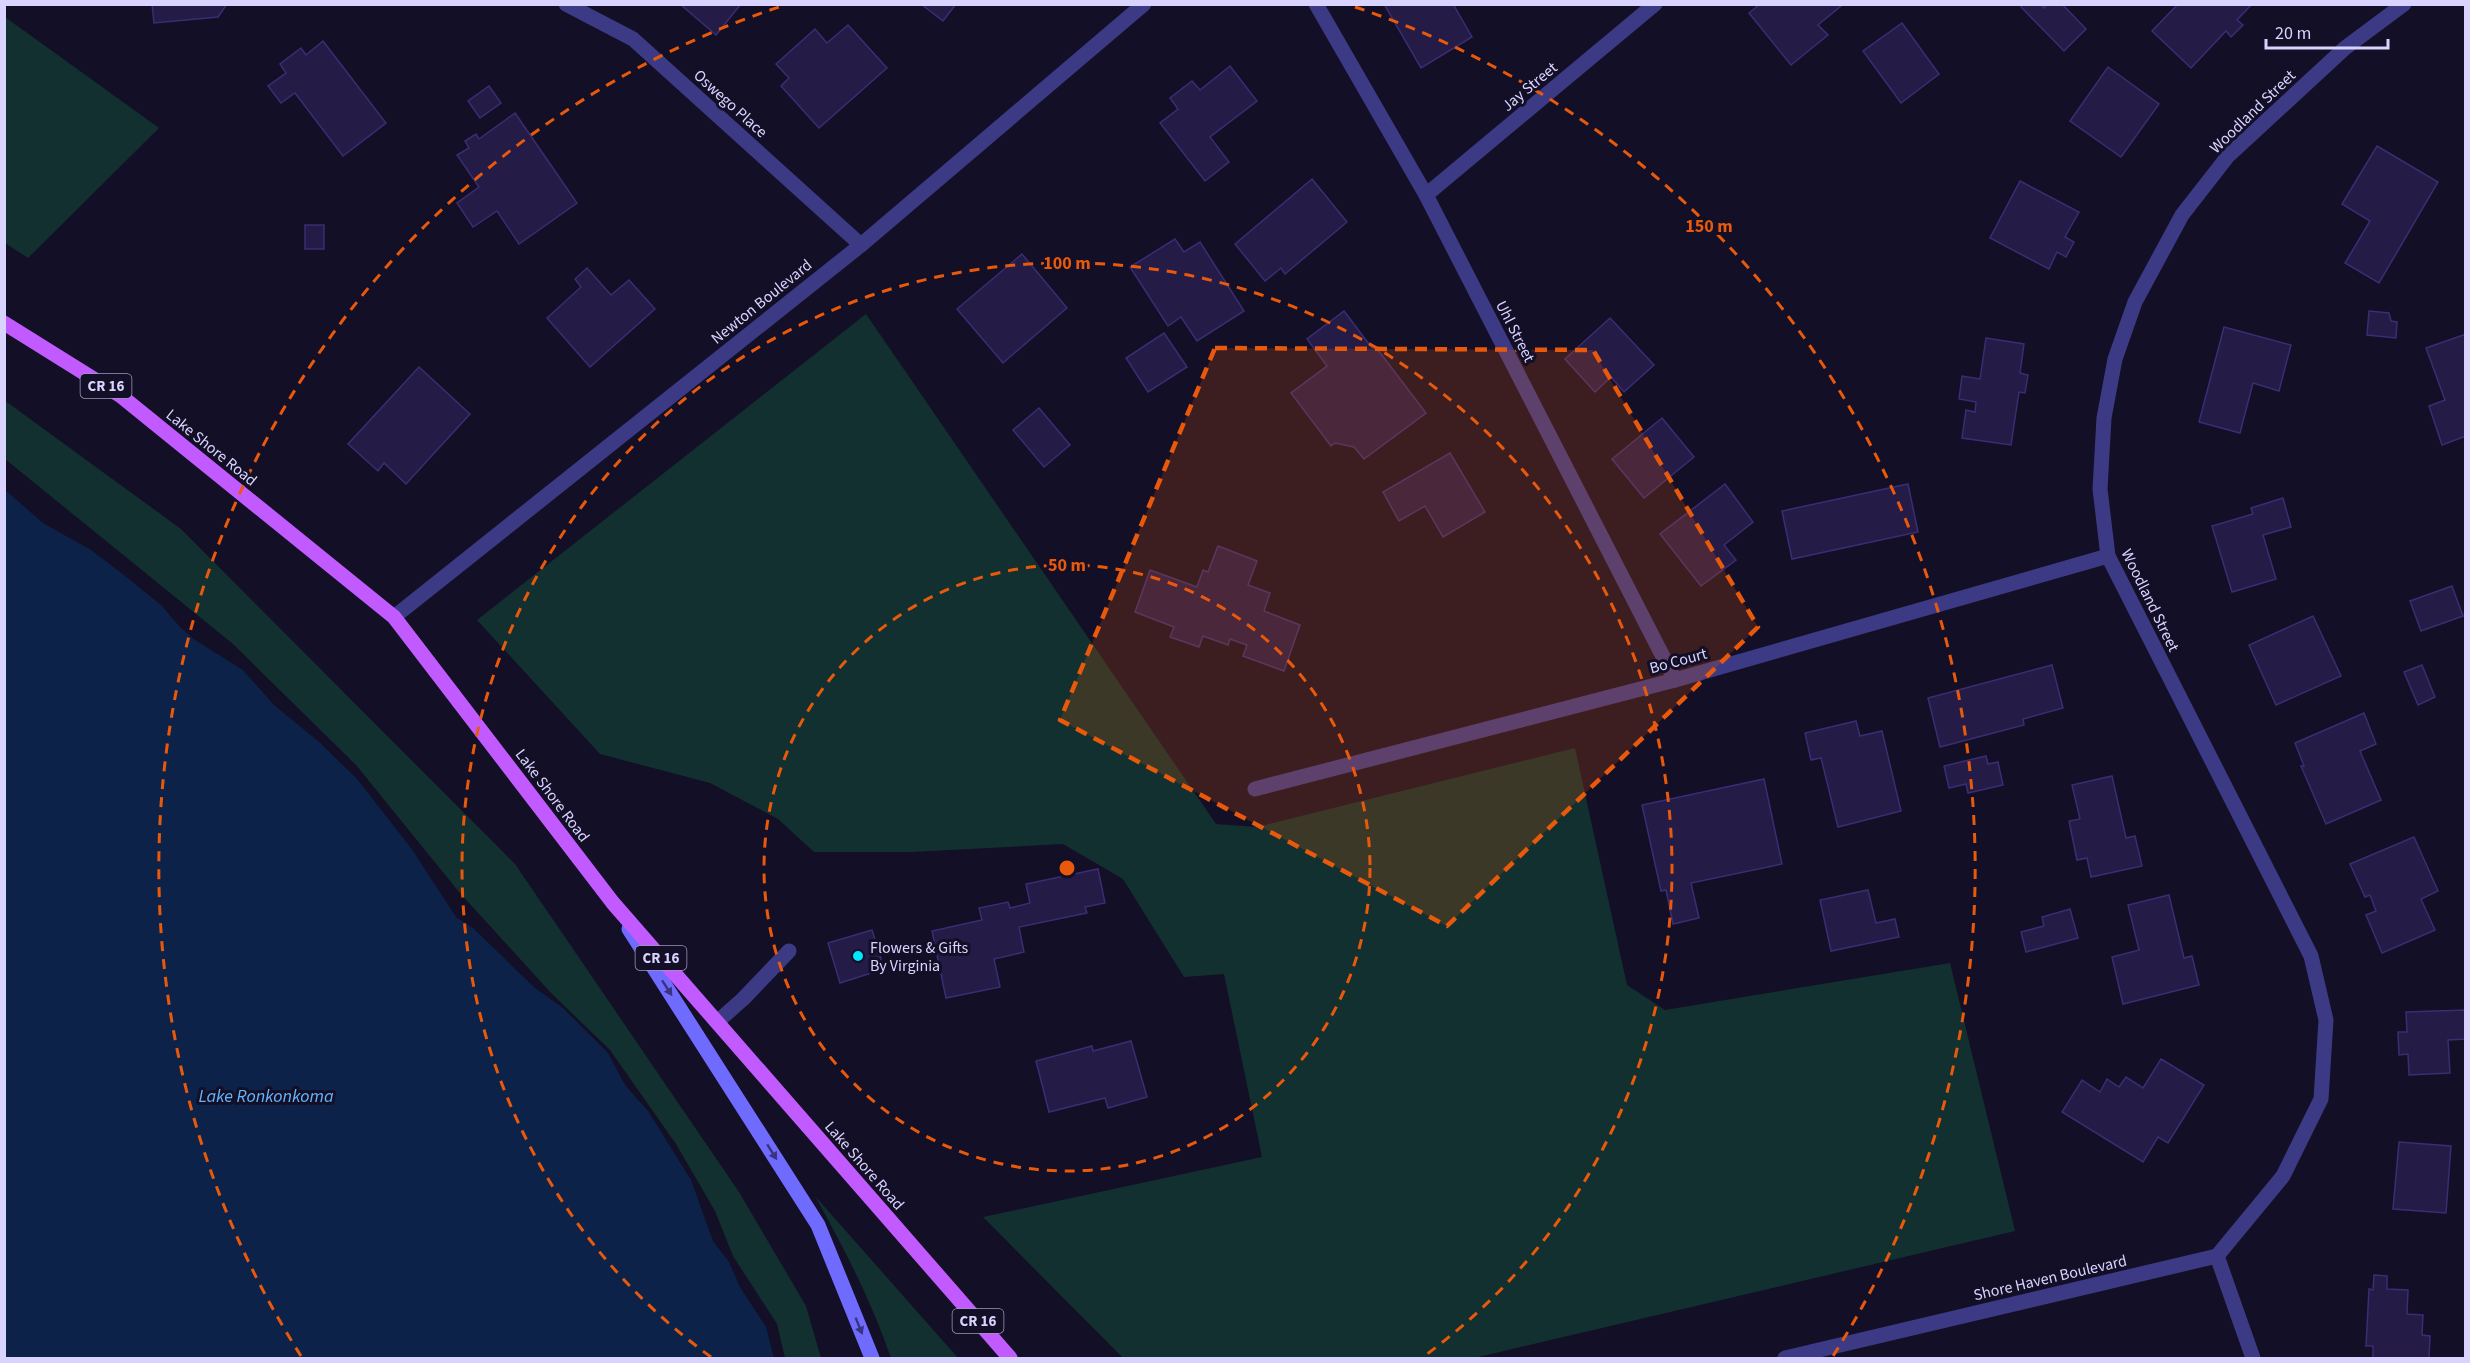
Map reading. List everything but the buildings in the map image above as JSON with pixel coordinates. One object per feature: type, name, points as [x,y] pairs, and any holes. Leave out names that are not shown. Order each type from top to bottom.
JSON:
[{"type":"main road","name":"Lake Shore Road","points":[[4,323],[122,396],[394,617],[613,903],[1010,1359]]},
{"type":"main road","points":[[613,903],[818,1225],[872,1359]]},
{"type":"street","name":"Oswego Place","points":[[566,4],[633,39],[861,245]]},
{"type":"street","name":"Newton Boulevard","points":[[394,617],[861,245],[1144,4]]},
{"type":"street","name":"Uhl Street","points":[[1316,4],[1426,195],[1675,680]]},
{"type":"street","name":"Jay Street","points":[[1426,195],[1655,4]]},
{"type":"street","name":"Woodland Street","points":[[2217,1256],[2283,1176],[2321,1099],[2326,1020],[2311,956],[2108,556],[2100,489],[2104,418],[2115,358],[2135,302],[2182,215],[2228,156],[2345,48],[2404,4]]},
{"type":"street","name":"Bo Court","points":[[1255,789],[1675,680],[2108,556]]},
{"type":"street","points":[[717,1022],[743,999],[789,951]]},
{"type":"street","name":"Shore Haven Boulevard","points":[[1785,1359],[2217,1256]]},
{"type":"street","points":[[2217,1256],[2253,1359]]},
{"type":"highlighted area","points":[[1215,348],[1593,350],[1758,627],[1447,926],[1060,720]]},
{"type":"green space","points":[[5,17],[159,128],[28,258],[5,243]]},
{"type":"green space","points":[[866,314],[1216,824],[1257,827],[1575,748],[1627,985],[1665,1010],[1950,963],[2015,1231],[1474,1358],[1123,1358],[983,1217],[1262,1157],[1224,974],[1184,977],[1123,879],[1063,844],[912,852],[814,852],[778,819],[710,783],[600,754],[477,620]]},
{"type":"green space","points":[[4,400],[181,529],[515,864],[739,1192],[806,1306],[821,1358],[785,1358],[777,1324],[733,1256],[715,1211],[676,1144],[610,1050],[552,994],[459,892],[356,765],[233,644],[5,459]]},
{"type":"green space","points":[[815,1196],[958,1358],[891,1358],[857,1276]]},
{"type":"water","name":"Lake Ronkonkoma","points":[[4,489],[43,523],[91,550],[120,572],[161,605],[195,640],[243,670],[274,705],[318,741],[357,779],[411,848],[456,917],[474,929],[535,988],[563,1008],[608,1053],[625,1085],[648,1111],[691,1180],[713,1241],[729,1262],[740,1287],[766,1327],[774,1358],[5,1358]]},
{"type":"place","name":"Flowers & Gifts By Virginia","points":[[858,956]]}]
